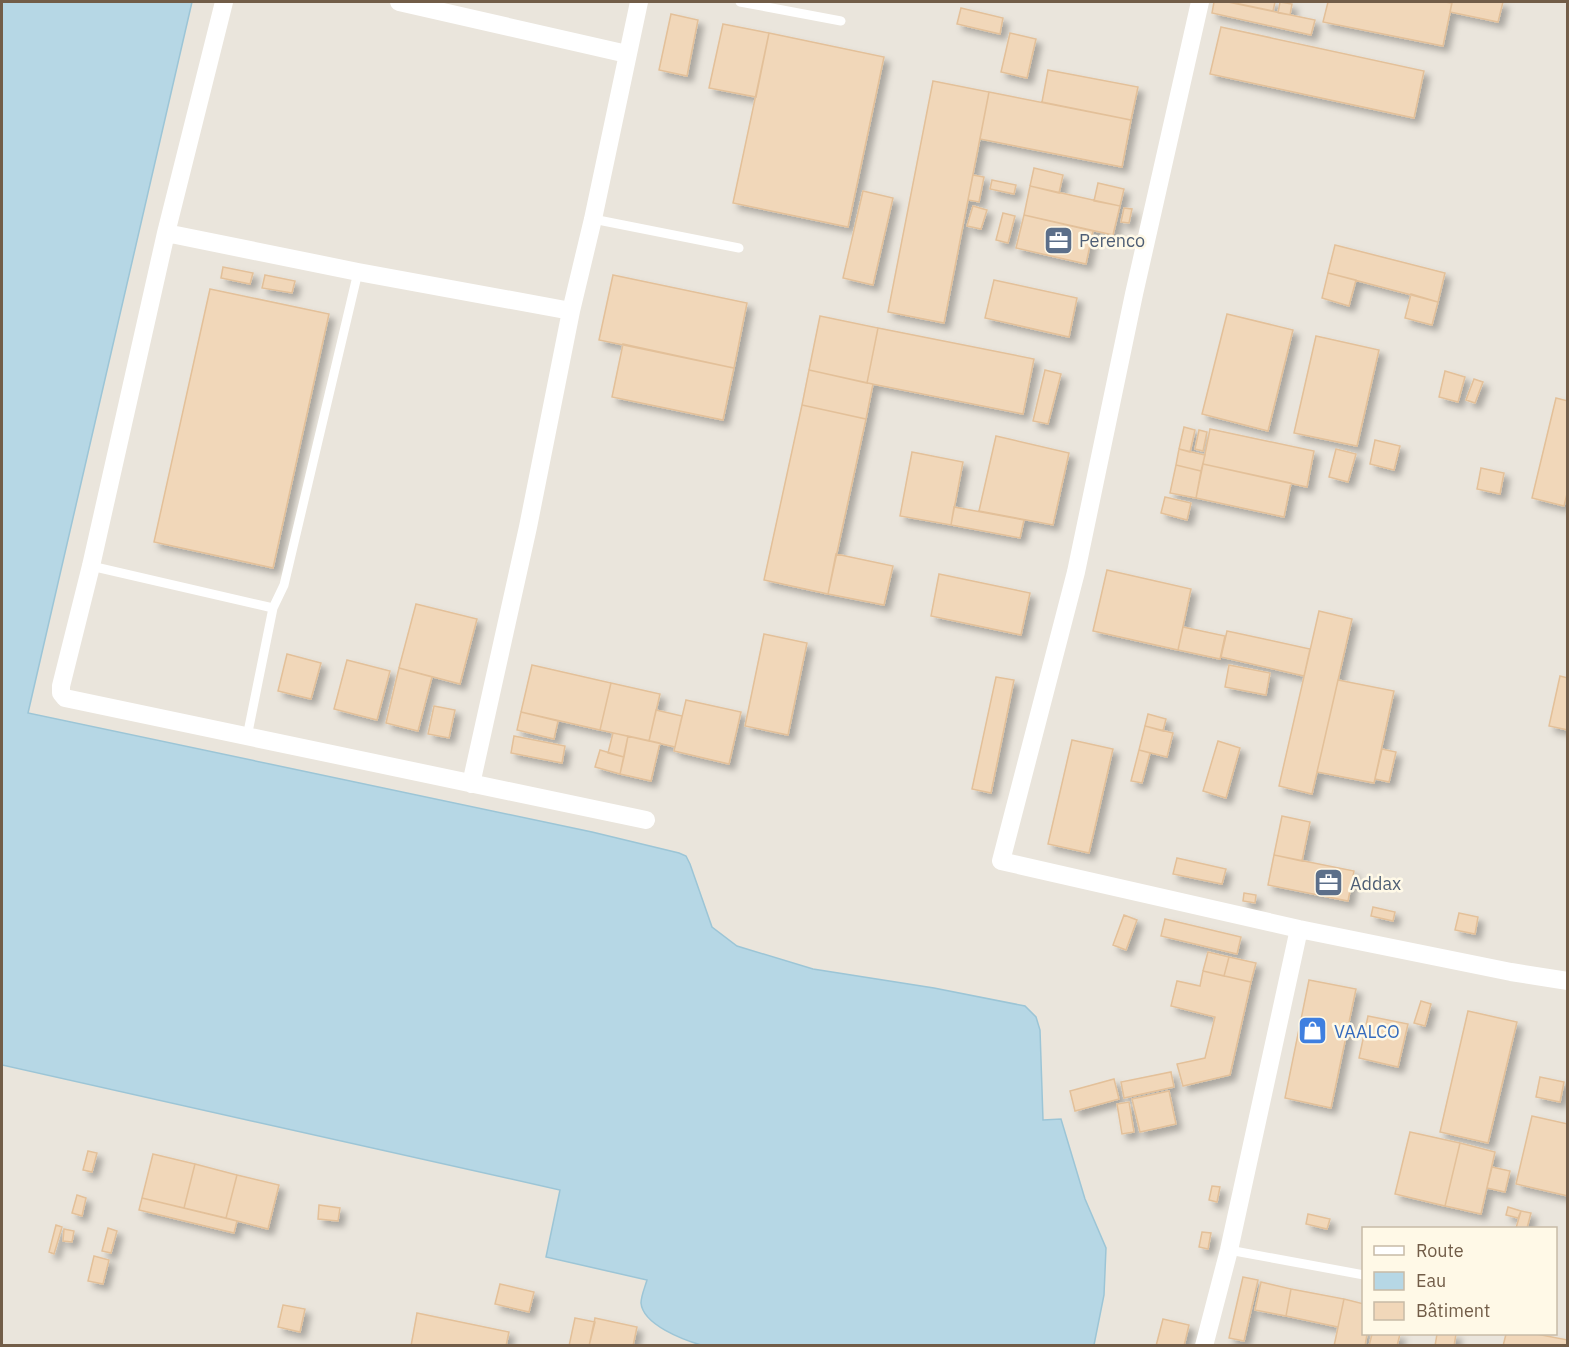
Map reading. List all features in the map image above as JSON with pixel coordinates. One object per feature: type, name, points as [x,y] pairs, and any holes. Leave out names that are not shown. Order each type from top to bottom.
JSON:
[{"type":"street","points":[[224,2],[166,233],[92,566],[60,693],[65,698],[646,820]]},
{"type":"street","points":[[399,2],[627,54]]},
{"type":"street","points":[[471,784],[639,2]]},
{"type":"street","points":[[1200,2],[1134,294],[1076,572],[1001,861],[1299,930],[1568,981]]},
{"type":"street","points":[[166,233],[358,272],[571,311]]},
{"type":"street","points":[[1204,1346],[1229,1250],[1299,930]]},
{"type":"lane","points":[[740,2],[841,21]]},
{"type":"lane","points":[[593,219],[739,248]]},
{"type":"lane","points":[[247,737],[273,608],[284,585],[358,272]]},
{"type":"lane","points":[[92,566],[273,608]]},
{"type":"lane","points":[[1229,1250],[1362,1275]]},
{"type":"shaded area","points":[[192,2],[1567,2],[1567,1345],[1094,1345],[1104,1295],[1106,1248],[1085,1199],[1043,1120],[1040,1030],[813,969],[737,946],[712,927],[701,896],[592,832],[28,713]]},
{"type":"shaded area","points":[[2,1065],[560,1190],[546,1257],[647,1280],[641,1303],[654,1323],[680,1338],[701,1345],[2,1346]]},
{"type":"water","points":[[2,2],[192,2],[28,713],[592,832],[679,853],[686,856],[690,864],[712,927],[737,946],[813,969],[934,988],[1025,1006],[1036,1017],[1040,1030],[1043,1120],[1061,1119],[1085,1199],[1106,1248],[1104,1295],[1094,1345],[701,1345],[656,1325],[643,1311],[642,1294],[647,1280],[546,1257],[560,1190],[2,1065]]},
{"type":"building","points":[[1214,2],[1228,2],[1315,20],[1311,35],[1212,13]]},
{"type":"building","points":[[1230,2],[1275,2],[1273,11]]},
{"type":"building","points":[[1280,2],[1292,4],[1290,15],[1278,13]]},
{"type":"building","points":[[1328,2],[1452,3],[1443,46],[1323,22]]},
{"type":"building","points":[[1452,2],[1503,2],[1498,22],[1450,12]]},
{"type":"building","points":[[961,8],[1003,18],[1000,34],[957,24]]},
{"type":"building","points":[[671,14],[698,20],[687,76],[659,70]]},
{"type":"building","points":[[723,24],[769,33],[756,97],[709,88]]},
{"type":"building","points":[[1221,27],[1424,71],[1414,118],[1210,74]]},
{"type":"building","points":[[769,33],[884,57],[848,227],[733,203]]},
{"type":"building","points":[[1010,33],[1036,39],[1027,78],[1001,72]]},
{"type":"building","points":[[1048,70],[1138,87],[1131,120],[1042,102]]},
{"type":"building","points":[[933,81],[989,92],[944,323],[888,312]]},
{"type":"building","points":[[989,92],[1131,120],[1122,167],[980,139]]},
{"type":"building","points":[[1034,168],[1063,175],[1059,193],[1030,186]]},
{"type":"building","points":[[973,175],[984,177],[979,202],[968,200]]},
{"type":"building","points":[[992,180],[1016,185],[1014,194],[990,189]]},
{"type":"building","points":[[1098,183],[1124,189],[1120,206],[1094,201]]},
{"type":"building","points":[[1030,186],[1120,206],[1113,235],[1024,215]]},
{"type":"building","points":[[863,191],[893,198],[873,285],[843,278]]},
{"type":"building","points":[[973,206],[987,210],[981,229],[967,226]]},
{"type":"building","points":[[1124,208],[1132,209],[1129,223],[1121,222]]},
{"type":"building","points":[[1003,213],[1015,216],[1008,243],[996,240]]},
{"type":"building","points":[[1024,215],[1093,231],[1086,264],[1016,248]]},
{"type":"building","points":[[1335,245],[1445,273],[1438,302],[1328,273]]},
{"type":"building","points":[[223,267],[253,273],[250,284],[221,278]]},
{"type":"building","points":[[1328,273],[1356,280],[1349,306],[1322,298]]},
{"type":"building","points":[[265,275],[295,281],[292,293],[262,288]]},
{"type":"building","points":[[613,275],[747,303],[734,368],[599,340]]},
{"type":"building","points":[[994,280],[1077,298],[1069,337],[985,318]]},
{"type":"building","points":[[210,289],[329,314],[273,568],[154,542]]},
{"type":"building","points":[[1411,294],[1438,302],[1432,325],[1405,318]]},
{"type":"building","points":[[1227,314],[1293,330],[1268,431],[1202,414]]},
{"type":"building","points":[[820,316],[878,328],[867,383],[809,370]]},
{"type":"building","points":[[878,328],[1034,359],[1023,414],[867,383]]},
{"type":"building","points":[[1316,336],[1379,350],[1357,446],[1294,433]]},
{"type":"building","points":[[623,344],[734,368],[723,420],[612,397]]},
{"type":"building","points":[[809,370],[873,384],[866,419],[802,405]]},
{"type":"building","points":[[1045,370],[1061,374],[1048,424],[1033,421]]},
{"type":"building","points":[[1445,371],[1465,377],[1458,402],[1439,397]]},
{"type":"building","points":[[1474,379],[1483,382],[1475,403],[1466,400]]},
{"type":"building","points":[[1556,398],[1568,401],[1568,490],[1564,506],[1532,498]]},
{"type":"building","points":[[802,405],[866,419],[828,594],[764,580]]},
{"type":"building","points":[[1184,427],[1195,430],[1190,452],[1179,449]]},
{"type":"building","points":[[1210,429],[1314,451],[1307,487],[1203,464]]},
{"type":"building","points":[[1199,430],[1207,432],[1203,451],[1195,449]]},
{"type":"building","points":[[996,436],[1069,453],[1053,525],[979,511]]},
{"type":"building","points":[[1375,440],[1400,446],[1394,470],[1370,464]]},
{"type":"building","points":[[1179,449],[1205,455],[1201,471],[1176,465]]},
{"type":"building","points":[[1336,449],[1356,454],[1348,482],[1329,477]]},
{"type":"building","points":[[912,452],[963,462],[951,525],[900,516]]},
{"type":"building","points":[[1203,464],[1291,483],[1284,517],[1196,498]]},
{"type":"building","points":[[1176,465],[1201,471],[1196,498],[1170,493]]},
{"type":"building","points":[[1481,468],[1504,473],[1500,494],[1477,489]]},
{"type":"building","points":[[1165,497],[1191,503],[1187,520],[1161,513]]},
{"type":"building","points":[[954,507],[1024,520],[1020,538],[951,525]]},
{"type":"building","points":[[836,554],[893,566],[884,605],[828,594]]},
{"type":"building","points":[[1107,570],[1191,589],[1178,650],[1093,631]]},
{"type":"building","points":[[939,574],[1030,593],[1021,635],[931,616]]},
{"type":"building","points":[[416,604],[477,619],[460,684],[399,668]]},
{"type":"building","points":[[1319,611],[1352,619],[1312,794],[1279,786]]},
{"type":"building","points":[[1183,627],[1225,636],[1220,659],[1178,650]]},
{"type":"building","points":[[1227,631],[1310,649],[1304,676],[1221,657]]},
{"type":"building","points":[[764,634],[807,643],[788,735],[745,726]]},
{"type":"building","points":[[287,654],[321,663],[311,699],[278,691]]},
{"type":"building","points":[[347,660],[390,671],[377,720],[334,709]]},
{"type":"building","points":[[532,665],[611,683],[600,730],[521,712]]},
{"type":"building","points":[[1229,665],[1270,673],[1266,695],[1225,687]]},
{"type":"building","points":[[399,668],[432,677],[418,731],[386,723]]},
{"type":"building","points":[[1560,676],[1568,678],[1568,730],[1549,726]]},
{"type":"building","points":[[996,677],[1014,680],[991,793],[972,789]]},
{"type":"building","points":[[1338,680],[1394,691],[1374,783],[1317,772]]},
{"type":"building","points":[[611,683],[660,694],[649,741],[600,730]]},
{"type":"building","points":[[686,700],[741,712],[729,764],[674,751]]},
{"type":"building","points":[[434,706],[455,710],[449,738],[428,734]]},
{"type":"building","points":[[656,710],[682,716],[675,747],[649,741]]},
{"type":"building","points":[[521,712],[558,721],[554,739],[517,730]]},
{"type":"building","points":[[1148,714],[1166,719],[1163,731],[1145,726]]},
{"type":"building","points":[[1145,726],[1173,733],[1167,757],[1139,750]]},
{"type":"building","points":[[613,733],[628,736],[624,757],[608,753]]},
{"type":"building","points":[[514,736],[565,746],[562,763],[511,753]]},
{"type":"building","points":[[628,736],[660,743],[651,781],[620,774]]},
{"type":"building","points":[[1072,740],[1113,749],[1089,853],[1048,844]]},
{"type":"building","points":[[1218,741],[1240,748],[1226,798],[1203,791]]},
{"type":"building","points":[[1382,749],[1396,752],[1389,782],[1375,779]]},
{"type":"building","points":[[600,750],[624,757],[620,774],[595,767]]},
{"type":"building","points":[[1139,750],[1150,753],[1142,783],[1131,781]]},
{"type":"building","points":[[1282,816],[1310,822],[1302,861],[1274,855]]},
{"type":"building","points":[[1274,855],[1354,871],[1348,901],[1268,885]]},
{"type":"building","points":[[1177,858],[1226,869],[1222,884],[1173,874]]},
{"type":"building","points":[[1244,893],[1256,895],[1255,903],[1243,901]]},
{"type":"building","points":[[1373,907],[1395,912],[1393,921],[1371,916]]},
{"type":"building","points":[[1459,913],[1478,917],[1475,934],[1455,930]]},
{"type":"building","points":[[1124,915],[1137,920],[1126,950],[1113,945]]},
{"type":"building","points":[[1165,919],[1241,937],[1237,954],[1161,936]]},
{"type":"building","points":[[1208,952],[1229,957],[1224,976],[1203,971]]},
{"type":"building","points":[[1229,957],[1256,963],[1251,982],[1224,976]]},
{"type":"building","points":[[1203,971],[1251,982],[1230,1075],[1183,1086],[1177,1064],[1205,1058],[1215,1017],[1171,1006],[1177,981],[1200,986]]},
{"type":"building","points":[[1309,980],[1356,989],[1331,1108],[1285,1098]]},
{"type":"building","points":[[1421,1001],[1431,1004],[1425,1026],[1414,1023]]},
{"type":"building","points":[[1468,1011],[1517,1022],[1488,1143],[1440,1132]]},
{"type":"building","points":[[1368,1016],[1408,1024],[1398,1067],[1359,1058]]},
{"type":"building","points":[[1171,1072],[1174,1087],[1124,1098],[1121,1082]]},
{"type":"building","points":[[1540,1077],[1564,1082],[1560,1102],[1536,1097]]},
{"type":"building","points":[[1114,1079],[1119,1099],[1075,1111],[1070,1091]]},
{"type":"building","points":[[1169,1091],[1176,1124],[1140,1132],[1132,1099]]},
{"type":"building","points":[[1129,1102],[1134,1132],[1122,1134],[1117,1104]]},
{"type":"building","points":[[1532,1116],[1568,1124],[1568,1196],[1516,1184]]},
{"type":"building","points":[[1410,1132],[1460,1143],[1445,1206],[1395,1194]]},
{"type":"building","points":[[1460,1143],[1495,1152],[1481,1214],[1445,1206]]},
{"type":"building","points":[[88,1151],[97,1153],[92,1172],[83,1170]]},
{"type":"building","points":[[153,1154],[195,1164],[184,1208],[142,1198]]},
{"type":"building","points":[[195,1164],[237,1175],[226,1218],[184,1208]]},
{"type":"building","points":[[1492,1167],[1510,1171],[1505,1192],[1487,1188]]},
{"type":"building","points":[[237,1175],[279,1185],[268,1229],[226,1218]]},
{"type":"building","points":[[1212,1186],[1220,1187],[1217,1202],[1209,1200]]},
{"type":"building","points":[[77,1195],[86,1198],[82,1216],[72,1213]]},
{"type":"building","points":[[142,1198],[237,1221],[234,1233],[139,1210]]},
{"type":"building","points":[[319,1205],[340,1208],[338,1221],[318,1219]]},
{"type":"building","points":[[1508,1207],[1521,1211],[1518,1218],[1506,1215]]},
{"type":"building","points":[[1521,1211],[1531,1213],[1527,1227],[1516,1227]]},
{"type":"building","points":[[1308,1214],[1330,1219],[1327,1229],[1306,1224]]},
{"type":"building","points":[[56,1225],[62,1227],[54,1254],[49,1252]]},
{"type":"building","points":[[108,1228],[117,1231],[111,1253],[102,1251]]},
{"type":"building","points":[[64,1229],[74,1231],[72,1242],[63,1241]]},
{"type":"building","points":[[1202,1232],[1211,1233],[1208,1249],[1199,1247]]},
{"type":"building","points":[[94,1256],[109,1260],[103,1284],[88,1281]]},
{"type":"building","points":[[1243,1277],[1258,1280],[1244,1341],[1229,1338]]},
{"type":"building","points":[[1261,1282],[1291,1289],[1286,1316],[1255,1310]]},
{"type":"building","points":[[500,1284],[534,1292],[529,1312],[495,1304]]},
{"type":"building","points":[[1291,1289],[1344,1299],[1338,1327],[1286,1316]]},
{"type":"building","points":[[1344,1299],[1362,1304],[1362,1335],[1367,1335],[1365,1346],[1334,1346]]},
{"type":"building","points":[[283,1305],[305,1309],[300,1332],[278,1327]]},
{"type":"building","points":[[417,1313],[509,1332],[506,1346],[411,1346]]},
{"type":"building","points":[[575,1318],[595,1322],[589,1346],[569,1346]]},
{"type":"building","points":[[595,1318],[637,1327],[633,1346],[589,1346]]},
{"type":"building","points":[[1163,1319],[1189,1325],[1184,1346],[1156,1346]]},
{"type":"building","points":[[1372,1335],[1400,1335],[1397,1346],[1369,1346]]},
{"type":"building","points":[[1437,1335],[1456,1335],[1454,1346],[1435,1346]]},
{"type":"building","points":[[1506,1335],[1541,1335],[1568,1340],[1568,1346],[1503,1346]]},
{"type":"place","name":"Perenco","points":[[1058,240]]},
{"type":"place","name":"Addax","points":[[1329,883]]},
{"type":"place","name":"VAALCO","points":[[1313,1031]]}]
